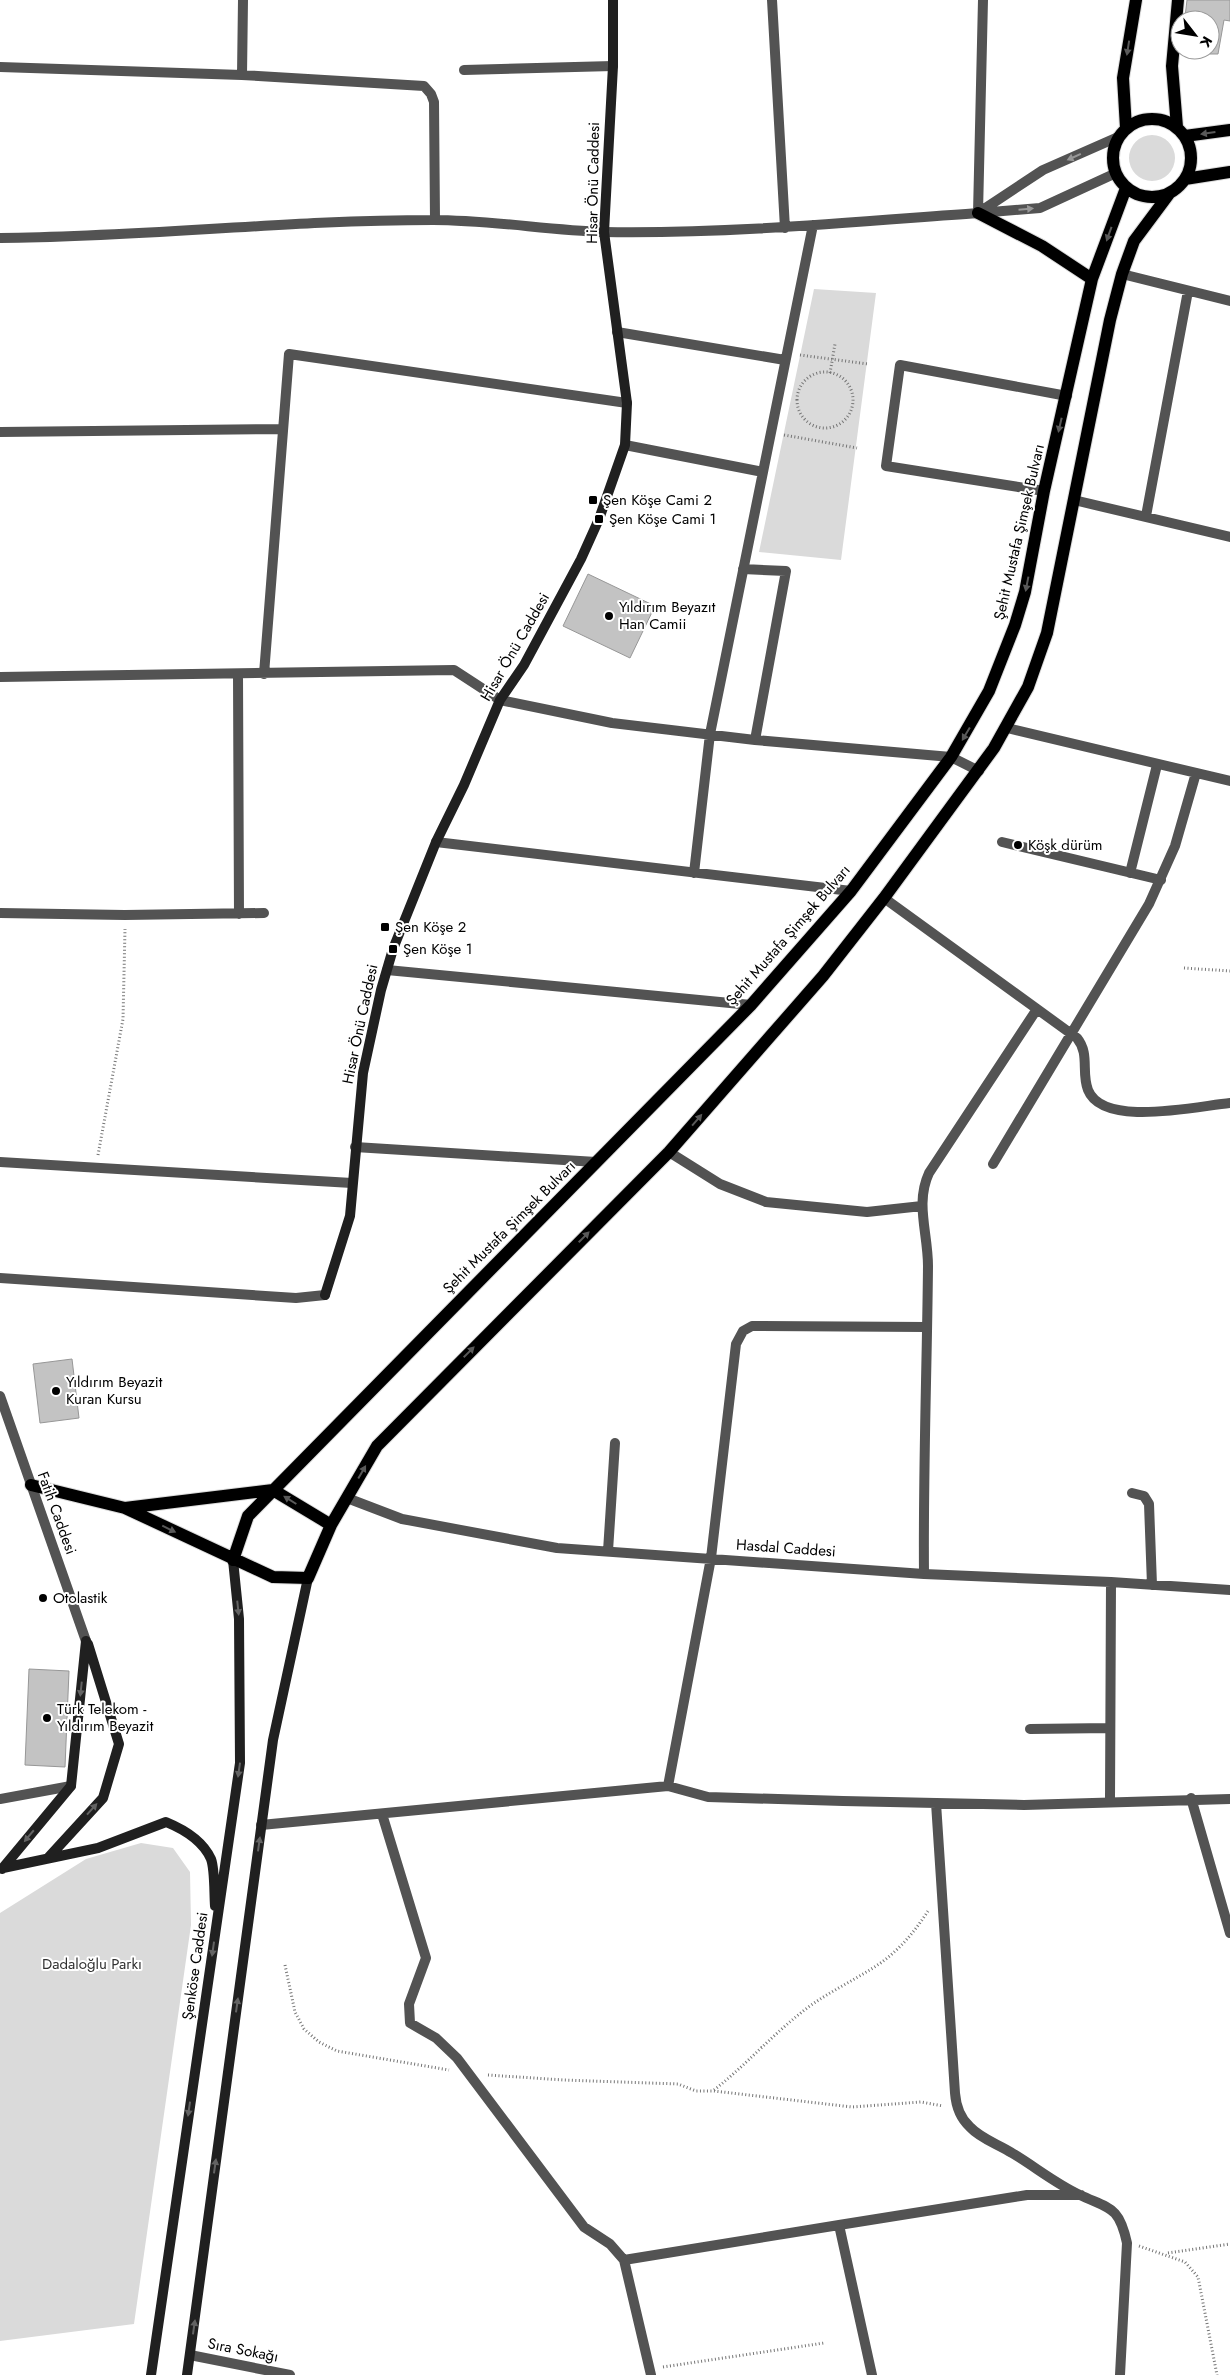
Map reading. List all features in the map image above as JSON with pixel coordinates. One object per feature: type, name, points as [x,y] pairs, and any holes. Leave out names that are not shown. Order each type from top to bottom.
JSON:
[{"type":"main road","name":"Hisar Önü Caddesi","points":[[325,1295],[350,1216],[363,1073],[387,970],[408,908],[500,700],[524,665],[581,559],[599,519],[625,445],[627,403],[604,232],[613,66],[613,0]]},
{"type":"main road","points":[[1122,133],[1123,78],[1136,0]]},
{"type":"main road","points":[[1178,0],[1172,66],[1181,132],[1191,157],[1190,168],[1178,188],[1168,194],[1147,197],[1136,194],[1126,188],[1116,174],[1112,158],[1114,147],[1122,133],[1135,122],[1157,118],[1168,121],[1181,132],[1230,130]]},
{"type":"main road","points":[[1185,179],[1230,172]]},
{"type":"main road","name":"Şehit Mustafa Şimşek Bulvarı","points":[[233,1560],[248,1516],[751,1005],[851,891],[951,757],[989,691],[1016,625],[1025,592],[1044,491],[1092,279],[1126,188]]},
{"type":"main road","points":[[187,2375],[273,1740],[308,1578],[331,1525],[377,1446],[669,1152],[823,976],[884,898],[979,770],[1007,728],[1028,687],[1048,633],[1110,320],[1122,274],[1134,241],[1168,194]]},
{"type":"main road","points":[[978,213],[1042,246],[1092,279]]},
{"type":"main road","points":[[31,1485],[125,1508],[273,1577],[308,1578]]},
{"type":"main road","points":[[125,1508],[273,1490],[331,1525]]},
{"type":"main road","name":"Şenköse Caddesi","points":[[151,2375],[240,1763],[239,1619],[233,1560]]},
{"type":"main road","points":[[1,1869],[71,1786],[86,1641]]},
{"type":"main road","points":[[48,1858],[103,1798],[119,1744],[86,1641]]},
{"type":"main road","points":[[1,1869],[98,1848],[166,1822],[192,1836],[211,1860],[217,1922]]},
{"type":"street","points":[[242,75],[243,0]]},
{"type":"street","points":[[772,0],[785,228]]},
{"type":"street","points":[[978,213],[983,0]]},
{"type":"street","points":[[464,70],[613,66]]},
{"type":"street","points":[[0,68],[242,75],[424,86],[434,102],[435,220]]},
{"type":"street","points":[[978,213],[1043,170],[1122,133]]},
{"type":"street","points":[[0,238],[48,238],[276,224],[435,220],[604,232],[785,228],[1040,208],[1116,174]]},
{"type":"street","points":[[694,873],[710,734],[813,225]]},
{"type":"street","points":[[1122,274],[1230,301]]},
{"type":"street","points":[[1146,516],[1188,292]]},
{"type":"street","points":[[617,332],[786,356]]},
{"type":"street","points":[[264,674],[289,354],[627,403]]},
{"type":"street","points":[[1044,491],[886,466],[900,365],[1067,396]]},
{"type":"street","points":[[0,432],[283,429]]},
{"type":"street","points":[[625,445],[763,472]]},
{"type":"street","points":[[1074,500],[1230,536]]},
{"type":"street","points":[[743,569],[786,571],[755,740]]},
{"type":"street","points":[[0,677],[454,670],[500,700],[612,723],[755,740],[951,757],[979,770]]},
{"type":"street","points":[[238,674],[239,914]]},
{"type":"street","points":[[1007,728],[1230,781]]},
{"type":"street","points":[[1130,873],[1157,765]]},
{"type":"street","points":[[994,1164],[1136,928],[1161,880],[1175,846],[1196,773]]},
{"type":"street","points":[[436,842],[851,891]]},
{"type":"street","points":[[1002,842],[1161,880]]},
{"type":"street","points":[[884,898],[1072,1033],[1085,1050],[1087,1088],[1092,1097],[1107,1108],[1124,1111],[1169,1110],[1230,1103]]},
{"type":"street","points":[[0,913],[125,916],[264,913]]},
{"type":"street","points":[[387,970],[751,1005]]},
{"type":"street","points":[[924,1574],[923,1467],[928,1263],[922,1206],[922,1186],[929,1172],[1037,1009]]},
{"type":"street","points":[[355,1148],[596,1162]]},
{"type":"street","points":[[669,1152],[720,1184],[766,1202],[866,1212],[922,1206]]},
{"type":"street","points":[[0,1162],[352,1183]]},
{"type":"street","points":[[0,1278],[296,1298],[325,1295]]},
{"type":"street","points":[[668,1786],[711,1558],[736,1344],[743,1331],[752,1326],[926,1328]]},
{"type":"street","name":"Fatih Caddesi","points":[[0,1396],[2,1409],[86,1641]]},
{"type":"street","points":[[608,1551],[615,1443]]},
{"type":"street","points":[[1132,1493],[1144,1496],[1150,1504],[1152,1585]]},
{"type":"street","name":"Hasdal Caddesi","points":[[347,1498],[402,1519],[557,1548],[924,1574],[1111,1582],[1230,1590]]},
{"type":"street","points":[[1110,1801],[1111,1582]]},
{"type":"street","points":[[1030,1728],[1110,1728]]},
{"type":"street","points":[[0,1799],[71,1786]]},
{"type":"street","points":[[261,1825],[668,1786],[708,1797],[1024,1804],[1191,1798],[1230,1799]]},
{"type":"street","points":[[1191,1798],[1230,1933]]},
{"type":"street","points":[[936,1802],[955,2093],[961,2116],[977,2134],[1081,2195],[1093,2199],[1112,2210],[1122,2223],[1127,2243],[1120,2375]]},
{"type":"street","points":[[382,1814],[426,1958],[409,2004],[410,2023],[424,2030],[447,2048],[469,2074],[584,2227],[610,2244],[624,2260],[650,2372]]},
{"type":"street","points":[[624,2260],[1027,2195],[1081,2195]]},
{"type":"street","points":[[839,2225],[872,2375]]},
{"type":"street","name":"Sıra Sokağı","points":[[190,2355],[290,2375]]},
{"type":"path","points":[[830,373],[835,344]]},
{"type":"path","points":[[786,356],[868,364]]},
{"type":"path","points":[[819,373],[830,373],[844,380],[849,387],[852,404],[850,412],[837,425],[820,427],[804,418],[797,401],[798,391],[810,376],[819,373]]},
{"type":"path","points":[[771,432],[857,448]]},
{"type":"path","points":[[96,1168],[123,1019],[125,916]]},
{"type":"path","points":[[1184,968],[1230,971]]},
{"type":"path","points":[[714,2091],[737,2073],[799,2014],[830,1992],[872,1969],[895,1951],[919,1925],[941,1889]]},
{"type":"path","points":[[285,1965],[295,2012],[304,2028],[319,2042],[337,2050],[469,2074],[678,2084],[696,2091],[714,2091],[852,2107],[921,2102],[941,2106],[961,2116]]},
{"type":"path","points":[[1127,2243],[1185,2262],[1198,2277],[1217,2375]]},
{"type":"path","points":[[1165,2254],[1230,2244]]},
{"type":"path","points":[[650,2372],[824,2343]]},
{"type":"green space","points":[[1157,135],[1169,141],[1174,149],[1174,167],[1169,175],[1161,180],[1147,181],[1135,175],[1130,167],[1129,153],[1135,141],[1143,136]]},
{"type":"green space","points":[[814,289],[876,293],[841,560],[759,552]]},
{"type":"green space","name":"Dadaloğlu Parkı","points":[[141,1843],[173,1848],[190,1872],[191,1925],[134,2324],[0,2341],[0,1913],[86,1859]]},
{"type":"building","points":[[1187,0],[1230,0],[1230,21],[1224,20],[1220,43],[1220,10],[1186,10]]},
{"type":"building","name":"Yıldırım Beyazıt Han Camii","points":[[588,574],[655,606],[630,658],[563,626]]},
{"type":"building","name":"Yıldırım Beyazit Kuran Kursu","points":[[72,1359],[79,1418],[40,1423],[33,1364]]},
{"type":"building","name":"Türk Telekom - Yıldırım Beyazit","points":[[29,1669],[69,1671],[65,1767],[25,1765]]},
{"type":"place","name":"Şen Köşe Cami 2","points":[[593,500]]},
{"type":"place","name":"Şen Köşe Cami 1","points":[[599,519]]},
{"type":"place","name":"Yıldırım Beyazıt Han Camii","points":[[609,616]]},
{"type":"place","name":"Köşk dürüm","points":[[1018,845]]},
{"type":"place","name":"Şen Köşe 2","points":[[385,927]]},
{"type":"place","name":"Şen Köşe 1","points":[[393,949]]},
{"type":"place","name":"Yıldırım Beyazit Kuran Kursu","points":[[56,1391]]},
{"type":"place","name":"Otolastik","points":[[43,1598]]},
{"type":"place","name":"Türk Telekom - Yıldırım Beyazit","points":[[47,1718]]}]
